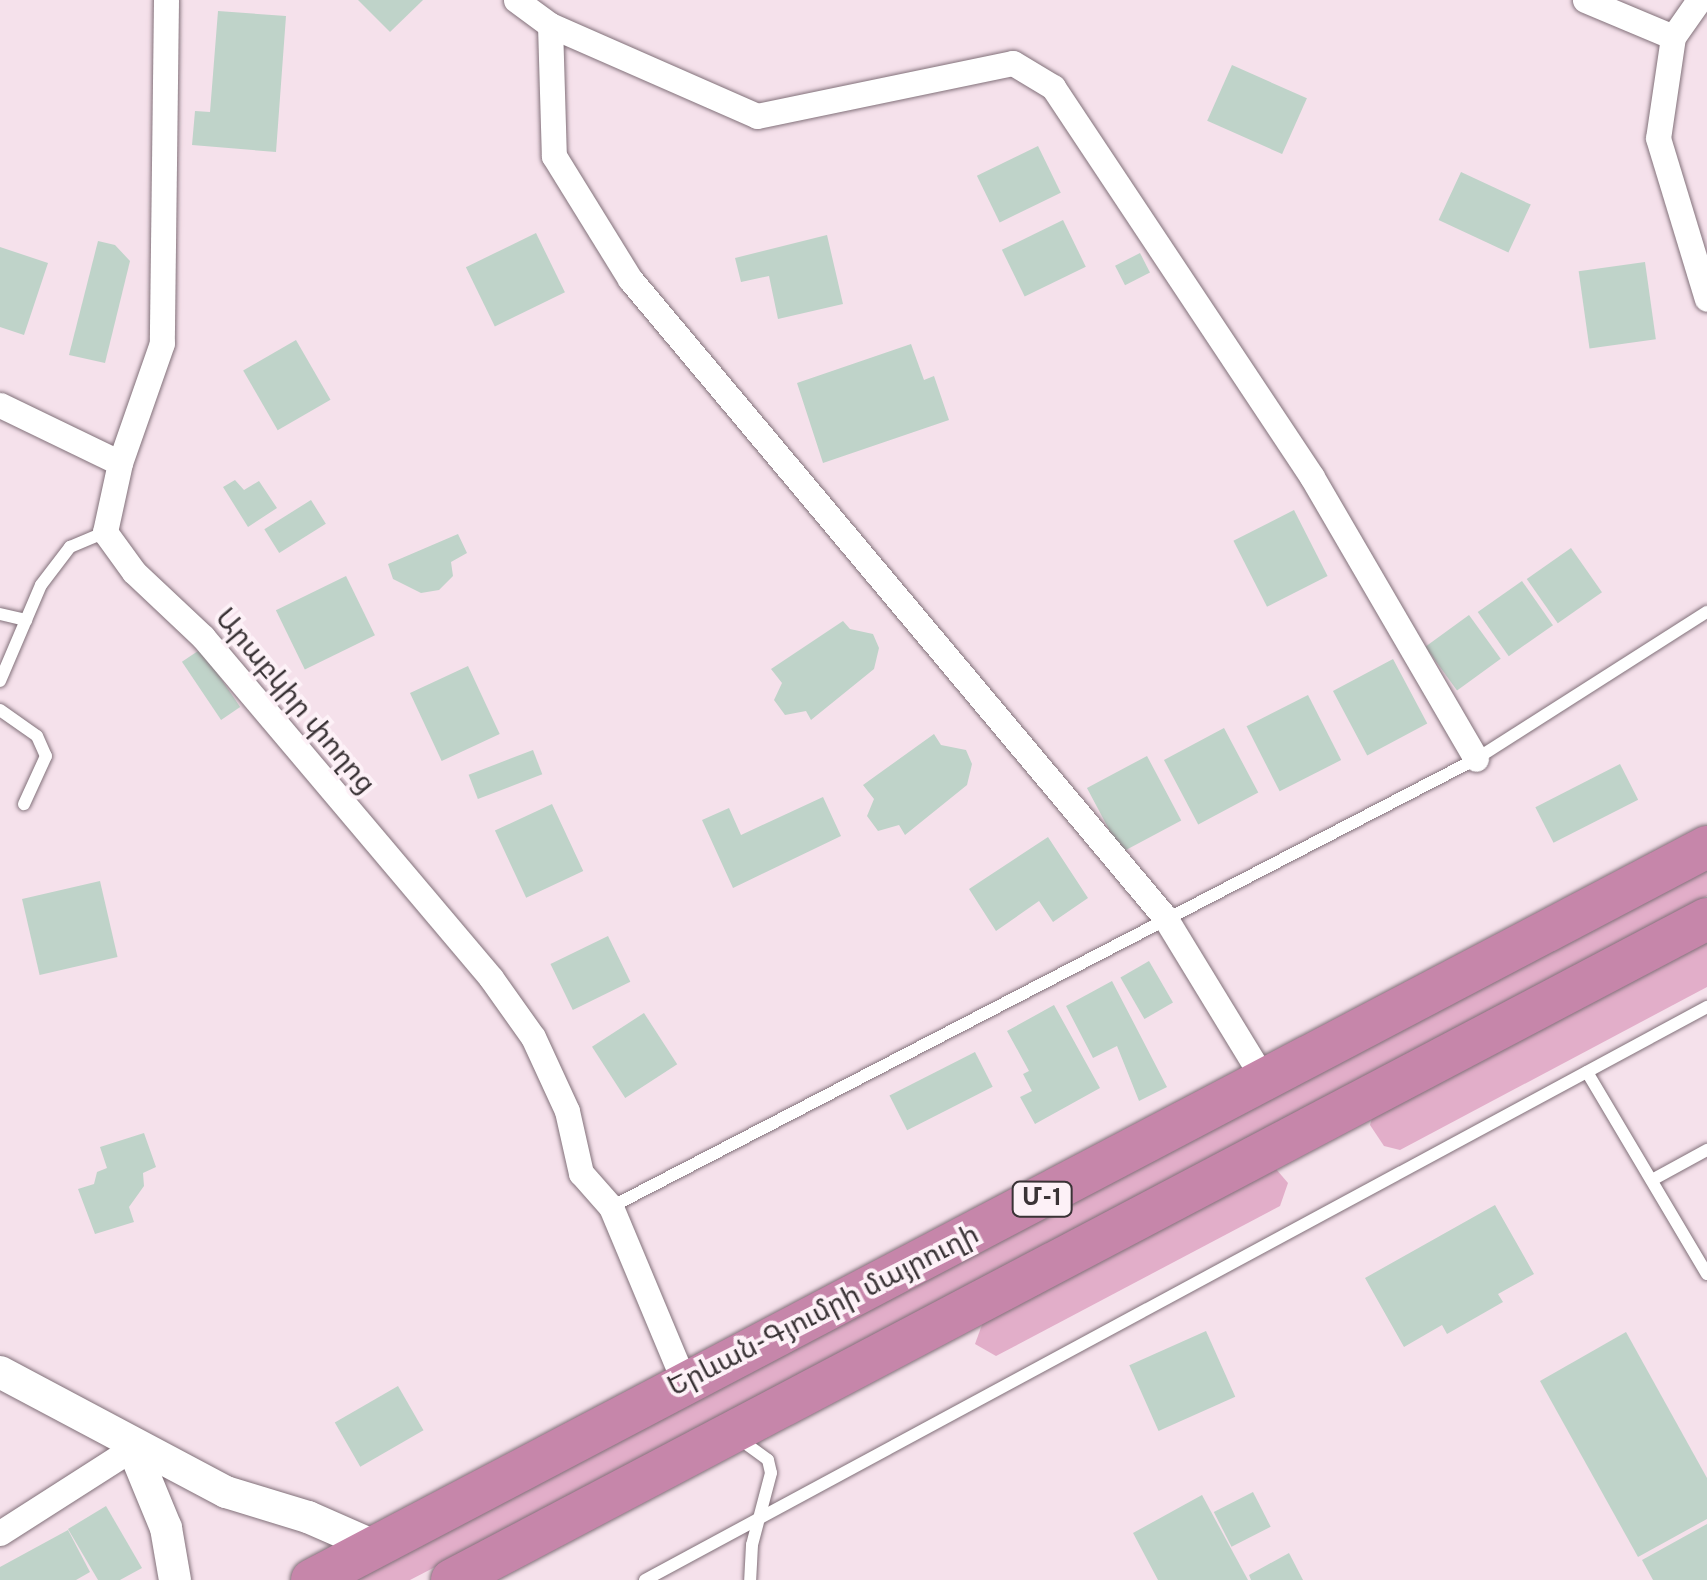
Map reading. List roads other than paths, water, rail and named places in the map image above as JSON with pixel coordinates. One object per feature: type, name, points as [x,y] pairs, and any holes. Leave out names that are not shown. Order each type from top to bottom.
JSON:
[{"type":"highway","name":"Երևան-Գյումրի մայրուղի","points":[[312,1580],[1707,847]]},
{"type":"highway","name":"Մ-1","points":[[468,1577],[1707,919]]},
{"type":"street","points":[[105,532],[120,463],[162,343],[166,0]]},
{"type":"street","points":[[516,0],[550,25],[757,116],[1014,63],[1053,87],[1082,140],[1312,477],[1476,759]]},
{"type":"street","points":[[1586,0],[1673,37]]},
{"type":"street","points":[[1699,0],[1673,37],[1658,138],[1707,299]]},
{"type":"street","points":[[550,25],[554,156],[630,279],[1164,916],[1264,1080]]},
{"type":"street","points":[[0,405],[120,463]]},
{"type":"street","name":"Արաբկիր փողոց","points":[[105,532],[134,572],[203,637],[490,978],[532,1037],[560,1096],[581,1173],[611,1208],[685,1384]]},
{"type":"street","points":[[0,1372],[134,1448],[226,1492],[308,1517],[374,1546]]},
{"type":"street","points":[[0,1533],[134,1448]]},
{"type":"street","points":[[134,1448],[166,1528],[176,1580]]},
{"type":"lane","points":[[0,681],[26,620],[70,547],[105,532]]},
{"type":"lane","points":[[611,1208],[1164,916],[1476,759],[1707,612]]},
{"type":"lane","points":[[0,614],[26,620]]},
{"type":"lane","points":[[0,710],[37,736],[46,756],[24,804]]},
{"type":"lane","points":[[645,1580],[760,1522],[1707,1007]]},
{"type":"lane","points":[[1587,1072],[1707,1274]]},
{"type":"lane","points":[[1652,1180],[1707,1150]]},
{"type":"lane","points":[[732,1434],[768,1460],[771,1473],[750,1580]]}]
